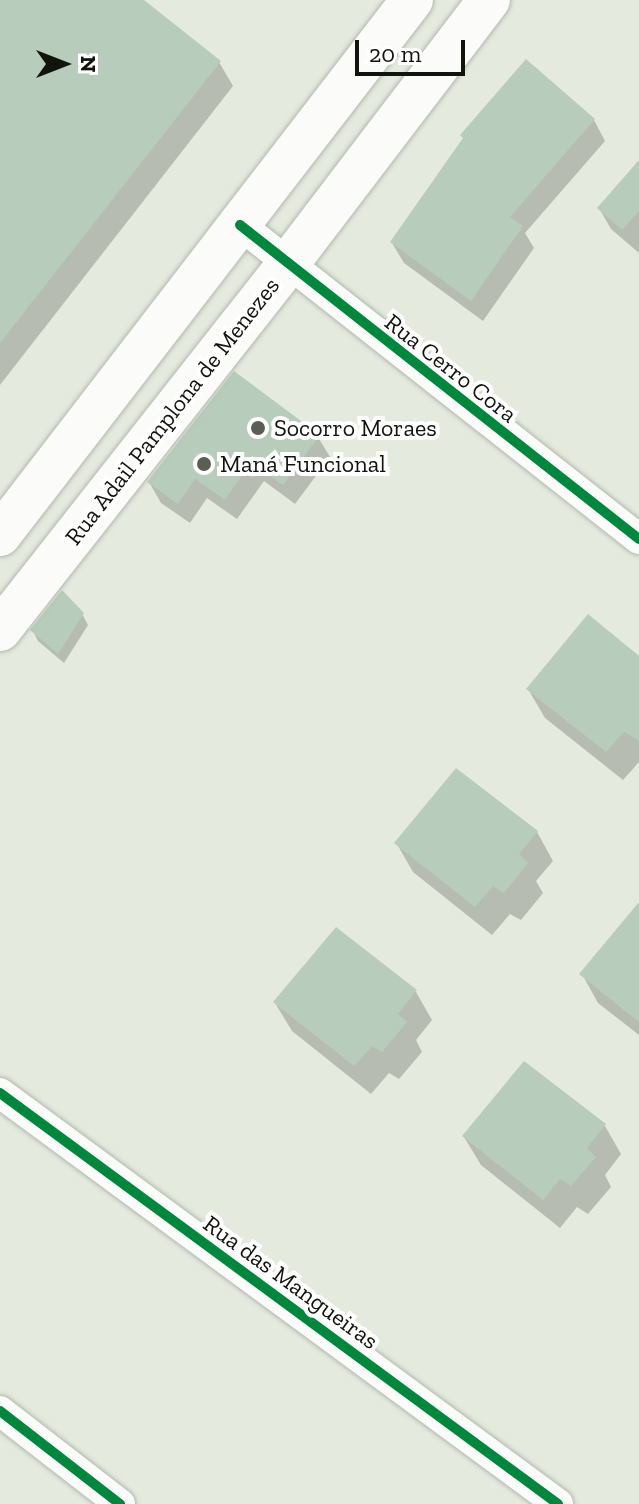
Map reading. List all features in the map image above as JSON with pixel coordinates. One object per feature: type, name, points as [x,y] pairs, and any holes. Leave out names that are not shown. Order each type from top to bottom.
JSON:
[{"type":"main road","points":[[0,535],[412,0]]},
{"type":"main road","name":"Rua Adail Pamplona de Menezes","points":[[0,630],[287,265],[489,0]]},
{"type":"street","name":"Rua Cerro Cora","points":[[240,225],[639,539]]},
{"type":"street","name":"Rua das Mangueiras","points":[[0,1093],[558,1504]]},
{"type":"street","points":[[0,1411],[120,1504]]},
{"type":"building","points":[[0,0],[144,0],[221,61],[0,343]]},
{"type":"building","points":[[526,59],[595,119],[510,217],[523,226],[471,301],[390,242],[463,138],[460,135]]},
{"type":"building","points":[[639,160],[639,211],[622,230],[597,208]]},
{"type":"building","points":[[234,371],[320,435],[283,485],[251,462],[225,500],[195,479],[178,504],[147,482]]},
{"type":"building","points":[[62,590],[84,613],[58,654],[30,630]]},
{"type":"building","points":[[588,614],[639,656],[639,741],[624,732],[606,752],[526,689]]},
{"type":"building","points":[[456,768],[538,831],[519,854],[528,863],[504,893],[493,886],[475,907],[394,843]]},
{"type":"building","points":[[639,902],[639,1022],[579,974]]},
{"type":"building","points":[[336,927],[417,990],[398,1014],[407,1022],[382,1052],[372,1046],[354,1066],[273,1002]]},
{"type":"building","points":[[524,1061],[606,1124],[587,1148],[596,1157],[571,1186],[560,1179],[543,1200],[462,1136]]},
{"type":"cycle path","points":[[240,225],[639,539]]},
{"type":"cycle path","points":[[0,1093],[558,1504]]},
{"type":"cycle path","points":[[0,1411],[120,1504]]},
{"type":"place","name":"Socorro Moraes","points":[[258,428]]},
{"type":"place","name":"Maná Funcional","points":[[204,464]]}]
